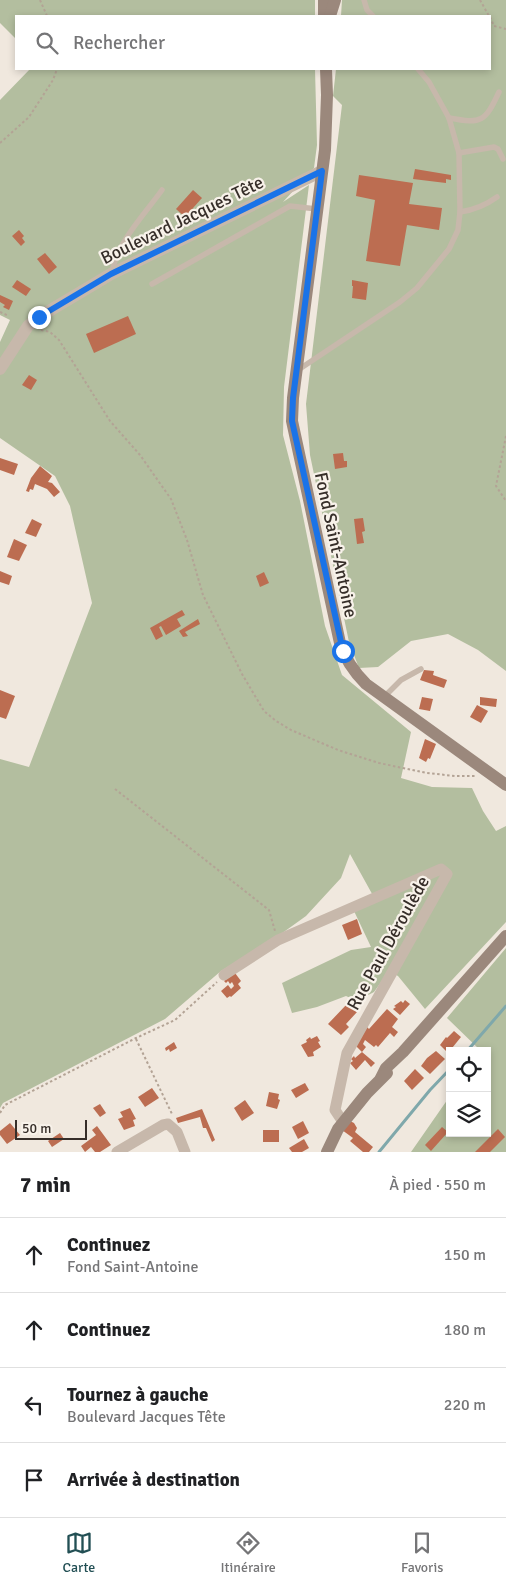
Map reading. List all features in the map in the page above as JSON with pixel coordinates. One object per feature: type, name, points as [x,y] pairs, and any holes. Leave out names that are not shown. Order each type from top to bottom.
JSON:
[{"type":"main road","points":[[324,0],[324,15]]},
{"type":"main road","points":[[330,15],[335,0]]},
{"type":"main road","name":"Fond Saint-Antoine","points":[[326,70],[327,94],[322,171],[292,408],[294,433],[343,651],[360,678],[506,785]]},
{"type":"main road","points":[[327,1152],[341,1119],[399,1060],[403,1052],[506,936]]},
{"type":"street","name":"Boulevard Jacques Tête","points":[[0,369],[28,326],[39,317],[111,274],[322,171]]},
{"type":"street","name":"Rue Paul Déroulède","points":[[224,975],[278,940],[441,868],[447,874],[347,1053],[336,1108],[341,1119]]},
{"type":"street","points":[[117,1152],[163,1125],[168,1124],[177,1132],[185,1152]]},
{"type":"lane","points":[[364,0],[366,10],[372,15]]},
{"type":"lane","points":[[296,371],[400,302],[417,288],[449,249],[458,230],[460,212],[459,153],[449,118],[429,82],[419,70]]},
{"type":"lane","points":[[449,118],[472,122],[483,118],[489,112],[499,92]]},
{"type":"lane","points":[[459,153],[494,147],[498,149],[503,159]]},
{"type":"lane","points":[[111,274],[114,260],[121,246],[162,190]]},
{"type":"lane","points":[[460,212],[488,204],[497,196]]},
{"type":"lane","points":[[152,284],[290,206],[317,209]]},
{"type":"lane","points":[[384,697],[401,680],[421,669]]},
{"type":"path","points":[[40,0],[47,15]]},
{"type":"path","points":[[480,0],[488,15]]},
{"type":"path","points":[[491,21],[494,26],[506,29]]},
{"type":"path","points":[[0,142],[29,117],[53,80],[57,70]]},
{"type":"path","points":[[0,312],[9,316]]},
{"type":"path","points":[[28,326],[50,332],[59,340],[110,421],[140,455],[171,500],[187,540],[203,595],[242,674],[264,711],[291,730],[338,750],[379,763],[427,773],[455,776],[474,777],[489,773]]},
{"type":"path","points":[[506,436],[496,486],[506,501]]},
{"type":"path","points":[[115,789],[269,910],[278,940]]},
{"type":"path","points":[[0,1113],[5,1105],[175,1020],[224,975]]},
{"type":"path","points":[[136,1038],[174,1116],[172,1126]]},
{"type":"green space","points":[[0,0],[315,0],[315,15],[15,15],[15,38],[0,23]]},
{"type":"green space","points":[[342,0],[506,0],[506,671],[478,650],[448,634],[411,641],[378,667],[359,668],[349,642],[310,455],[306,404],[342,105],[333,96],[336,70],[491,70],[491,15],[341,15]]},
{"type":"green space","points":[[29,70],[315,70],[317,145],[314,168],[283,202],[309,185],[284,387],[283,435],[300,501],[325,626],[342,675],[411,732],[401,778],[432,787],[472,788],[483,811],[496,831],[506,826],[506,922],[425,1009],[398,976],[389,971],[374,992],[357,1001],[346,996],[317,1007],[292,1013],[282,983],[351,950],[371,947],[354,911],[376,901],[350,854],[341,878],[306,916],[274,939],[221,971],[165,1019],[3,1103],[0,1108],[0,759],[29,767],[92,603],[70,506],[55,476],[0,438],[0,342],[10,320],[0,315],[0,100]]},
{"type":"green space","points":[[506,948],[506,1152],[411,1152],[446,1102],[446,1137],[491,1137],[491,1047],[477,1047],[447,1018]]},
{"type":"building","points":[[415,169],[451,175],[451,180],[446,179],[446,183],[413,179]]},
{"type":"building","points":[[359,175],[413,183],[409,204],[442,208],[439,230],[407,225],[400,266],[366,261],[375,200],[356,196]]},
{"type":"building","points":[[193,190],[202,198],[185,217],[176,209]]},
{"type":"building","points":[[19,230],[24,236],[22,238],[25,242],[21,246],[12,236]]},
{"type":"building","points":[[45,253],[57,267],[49,274],[37,259]]},
{"type":"building","points":[[17,280],[31,289],[26,296],[12,287]]},
{"type":"building","points":[[352,280],[368,283],[366,300],[352,298]]},
{"type":"building","points":[[0,295],[13,301],[9,310],[3,307],[5,305],[0,302]]},
{"type":"building","points":[[128,316],[136,334],[94,353],[86,334]]},
{"type":"building","points":[[29,375],[37,380],[31,390],[22,385]]},
{"type":"building","points":[[343,453],[344,461],[347,461],[347,467],[335,469],[333,454]]},
{"type":"building","points":[[0,458],[18,464],[14,475],[0,470]]},
{"type":"building","points":[[40,466],[52,476],[48,482],[52,483],[60,492],[54,497],[47,489],[35,484],[33,490],[26,491],[31,478]]},
{"type":"building","points":[[363,518],[365,531],[362,532],[364,543],[357,544],[354,519]]},
{"type":"building","points":[[32,519],[42,524],[36,537],[25,533]]},
{"type":"building","points":[[14,539],[27,545],[19,561],[7,557]]},
{"type":"building","points":[[0,571],[12,576],[9,585],[0,582]]},
{"type":"building","points":[[264,572],[269,583],[260,587],[256,576]]},
{"type":"building","points":[[182,610],[185,615],[177,619],[181,626],[166,635],[161,626],[159,627],[163,636],[156,640],[150,628]]},
{"type":"building","points":[[198,619],[200,624],[185,632],[188,636],[183,637],[179,631]]},
{"type":"building","points":[[424,670],[434,671],[433,675],[447,680],[444,688],[420,680]]},
{"type":"building","points":[[0,690],[15,696],[6,719],[0,717]]},
{"type":"building","points":[[422,697],[433,699],[430,711],[419,709]]},
{"type":"building","points":[[480,697],[497,699],[496,707],[480,705]]},
{"type":"building","points":[[477,705],[488,711],[481,723],[470,717]]},
{"type":"building","points":[[425,739],[436,744],[430,759],[428,758],[426,762],[419,758]]},
{"type":"building","points":[[357,919],[362,934],[348,940],[342,925]]},
{"type":"building","points":[[235,973],[241,981],[238,984],[241,988],[231,997],[227,998],[221,991],[228,985],[231,989],[234,986],[232,982],[230,984],[228,981],[226,983],[224,981]]},
{"type":"building","points":[[405,1000],[410,1004],[400,1015],[393,1009],[396,1007],[394,1006],[401,1001],[403,1003]]},
{"type":"building","points":[[347,1004],[357,1012],[346,1024],[349,1027],[341,1035],[328,1024]]},
{"type":"building","points":[[387,1009],[398,1019],[392,1027],[398,1032],[394,1037],[390,1033],[378,1047],[376,1045],[374,1047],[365,1040],[363,1044],[366,1047],[362,1052],[356,1046],[367,1027],[369,1029]]},
{"type":"building","points":[[454,1031],[461,1037],[453,1047],[446,1047],[446,1051],[440,1045]]},
{"type":"building","points":[[317,1036],[321,1047],[313,1052],[314,1056],[308,1057],[301,1045],[307,1042],[306,1040],[310,1037],[311,1039]]},
{"type":"building","points":[[174,1042],[177,1048],[170,1052],[169,1049],[166,1051],[165,1048]]},
{"type":"building","points":[[436,1051],[445,1059],[430,1074],[421,1066]]},
{"type":"building","points":[[362,1052],[375,1063],[371,1067],[365,1060],[356,1070],[350,1063],[353,1061],[351,1059]]},
{"type":"building","points":[[415,1069],[424,1078],[412,1090],[404,1081]]},
{"type":"building","points":[[305,1083],[309,1090],[296,1098],[291,1090]]},
{"type":"building","points":[[152,1088],[159,1098],[145,1107],[138,1097]]},
{"type":"building","points":[[269,1092],[279,1094],[278,1099],[280,1100],[277,1109],[266,1106]]},
{"type":"building","points":[[245,1100],[254,1113],[242,1121],[234,1108]]},
{"type":"building","points":[[100,1104],[106,1113],[100,1117],[93,1108]]},
{"type":"building","points":[[130,1108],[136,1119],[133,1120],[135,1126],[124,1130],[118,1119],[123,1117],[120,1112]]},
{"type":"building","points":[[202,1109],[215,1140],[212,1142],[206,1128],[203,1128],[200,1117],[178,1123],[176,1118]]},
{"type":"building","points":[[303,1121],[309,1133],[298,1139],[292,1127]]},
{"type":"building","points":[[350,1121],[357,1128],[355,1132],[373,1147],[369,1152],[363,1152],[350,1141],[353,1138],[342,1130]]},
{"type":"building","points":[[10,1123],[20,1135],[7,1144],[0,1135],[0,1131]]},
{"type":"building","points":[[97,1126],[111,1145],[100,1152],[95,1152],[91,1147],[85,1152],[81,1146],[96,1135],[92,1130]]},
{"type":"building","points":[[442,1127],[446,1130],[446,1134],[431,1151],[425,1145]]},
{"type":"building","points":[[498,1129],[505,1137],[490,1152],[475,1152],[491,1137]]},
{"type":"building","points":[[263,1130],[279,1130],[279,1142],[263,1142]]},
{"type":"building","points":[[60,1133],[64,1139],[52,1147],[48,1141]]},
{"type":"building","points":[[304,1139],[309,1148],[302,1152],[292,1152],[289,1148]]},
{"type":"waterway","points":[[470,1047],[506,1006]]},
{"type":"waterway","points":[[379,1152],[446,1073]]},
{"type":"route","points":[[39,317],[111,274],[322,171],[293,398],[292,421],[343,651]]}]
